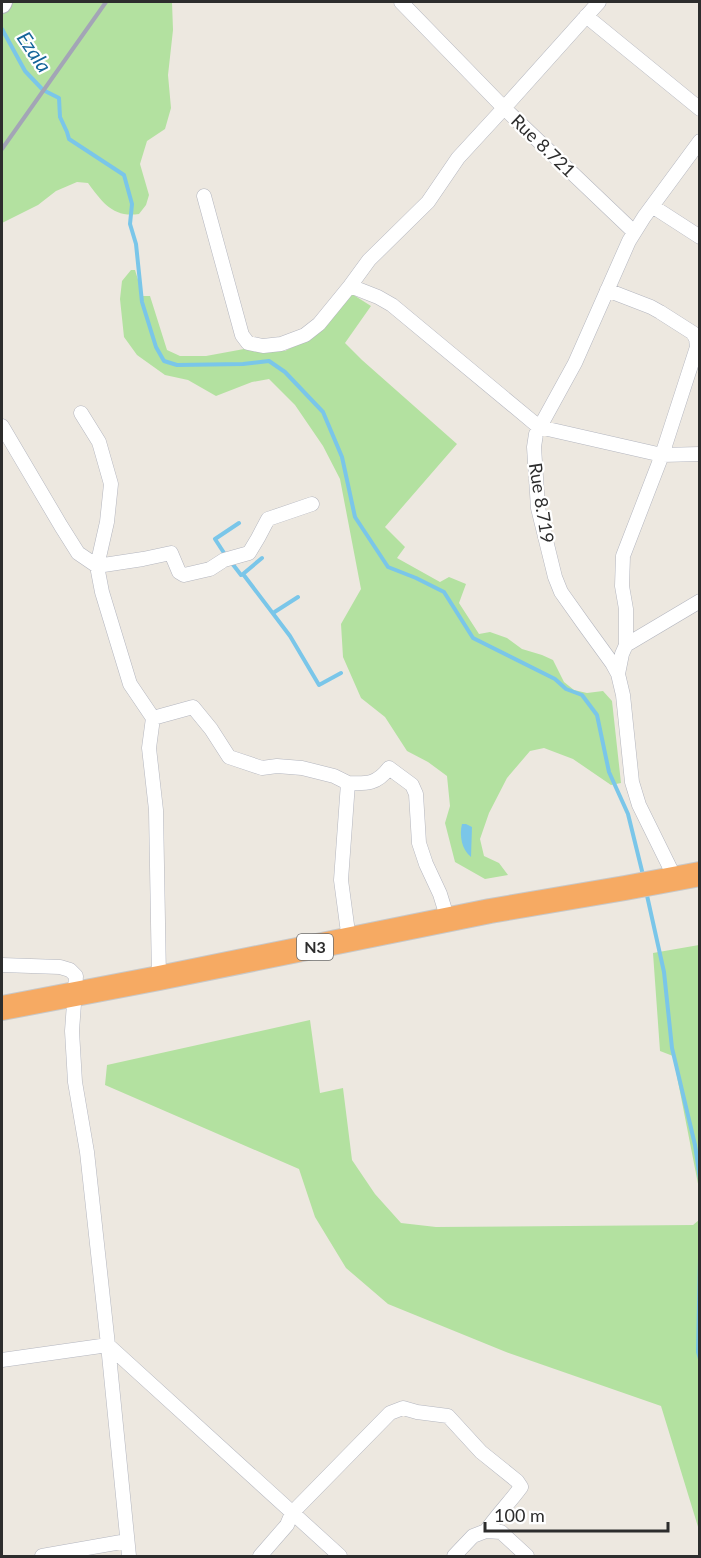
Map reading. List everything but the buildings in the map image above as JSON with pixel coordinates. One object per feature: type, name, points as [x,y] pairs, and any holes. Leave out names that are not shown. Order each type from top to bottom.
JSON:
[{"type":"highway","name":"N3","points":[[2,1008],[448,920],[699,874]]},
{"type":"street","points":[[204,196],[242,335],[248,343],[263,346],[281,344],[305,335],[319,324],[369,260],[428,202],[458,158],[504,108],[401,2]]},
{"type":"street","name":"Rue 8.721","points":[[599,2],[504,108],[634,232]]},
{"type":"street","points":[[586,16],[699,109]]},
{"type":"street","name":"Rue 8.719","points":[[669,880],[632,782],[623,695],[618,674],[561,592],[555,577],[538,508],[534,447],[539,427],[575,363],[629,241],[699,141]]},
{"type":"street","points":[[652,206],[699,237]]},
{"type":"street","points":[[350,286],[378,297],[392,306],[539,427],[662,455],[699,454]]},
{"type":"street","points":[[608,290],[660,312],[693,333],[697,347],[662,455],[623,556],[622,586],[626,609],[626,645],[618,674]]},
{"type":"street","points":[[81,413],[99,442],[111,484],[107,522],[97,566],[102,592],[130,684],[153,718],[149,748],[156,810],[159,978]]},
{"type":"street","points":[[2,426],[78,553],[97,566],[171,553],[179,572],[184,575],[210,569],[224,560],[249,553],[267,519],[312,504]]},
{"type":"street","points":[[626,645],[699,601]]},
{"type":"street","points":[[153,718],[193,707],[229,757],[262,768],[277,766],[302,768],[334,776],[348,783],[368,784],[383,776],[389,768],[412,784],[416,794],[420,843],[448,920]]},
{"type":"street","points":[[348,783],[341,880],[349,940]]},
{"type":"street","points":[[2,965],[60,967],[70,970],[76,976],[72,1032],[75,1082],[87,1152],[129,1557]]},
{"type":"street","points":[[2,1360],[108,1345]]},
{"type":"street","points":[[108,1345],[340,1557]]},
{"type":"street","points":[[260,1557],[288,1525],[292,1513],[390,1413],[403,1408],[448,1416],[481,1452],[517,1480],[521,1487],[486,1531]]},
{"type":"street","points":[[454,1557],[473,1536],[486,1531],[501,1532],[527,1557]]},
{"type":"street","points":[[42,1557],[127,1541]]},
{"type":"green space","points":[[2,2],[172,2],[173,30],[168,75],[171,108],[165,129],[147,141],[140,164],[149,195],[146,205],[139,214],[122,214],[115,211],[103,202],[88,183],[77,182],[56,191],[38,205],[2,223]]},
{"type":"green space","points":[[131,270],[135,270],[143,296],[150,296],[167,350],[180,356],[206,356],[244,349],[285,351],[317,334],[352,294],[371,306],[345,343],[457,444],[385,527],[405,547],[397,558],[440,582],[449,577],[466,584],[459,603],[479,634],[490,632],[507,638],[522,649],[553,660],[564,682],[574,690],[587,693],[603,691],[612,701],[621,783],[611,785],[573,759],[544,748],[530,751],[507,778],[489,813],[480,839],[484,856],[499,863],[508,875],[485,879],[455,862],[445,823],[450,806],[447,776],[428,762],[407,751],[385,717],[361,698],[343,657],[341,624],[361,589],[340,479],[323,446],[295,405],[269,379],[252,382],[216,396],[188,380],[165,375],[137,355],[124,337],[120,299],[122,281]]},
{"type":"green space","points":[[700,945],[699,1189],[673,1056],[660,1051],[653,953]]},
{"type":"green space","points":[[310,1020],[320,1093],[343,1088],[352,1160],[375,1194],[401,1223],[436,1227],[693,1225],[699,1220],[699,1530],[661,1406],[506,1352],[388,1304],[346,1268],[315,1217],[299,1169],[105,1085],[107,1065]]},
{"type":"water","points":[[462,824],[472,827],[471,857],[465,851],[462,842]]},
{"type":"waterway","name":"Ezala","points":[[2,29],[25,71],[43,90],[59,98],[60,117],[69,139],[124,175],[132,204],[130,224],[136,244],[142,302],[156,347],[164,361],[177,365],[243,364],[269,361],[285,372],[323,412],[342,457],[355,517],[388,567],[444,592],[473,638],[555,679],[566,689],[582,695],[597,715],[609,772],[628,814],[643,875]]},
{"type":"waterway","points":[[226,556],[215,539],[239,523]]},
{"type":"waterway","points":[[243,574],[262,558]]},
{"type":"waterway","points":[[231,562],[241,575],[243,574],[290,636],[319,685],[341,673]]},
{"type":"waterway","points":[[273,613],[298,597]]},
{"type":"waterway","points":[[646,891],[664,972],[672,1048],[695,1145],[700,1179]]},
{"type":"waterway","points":[[700,1258],[698,1352],[700,1359]]},
{"type":"railway","points":[[2,149],[106,2]]}]
